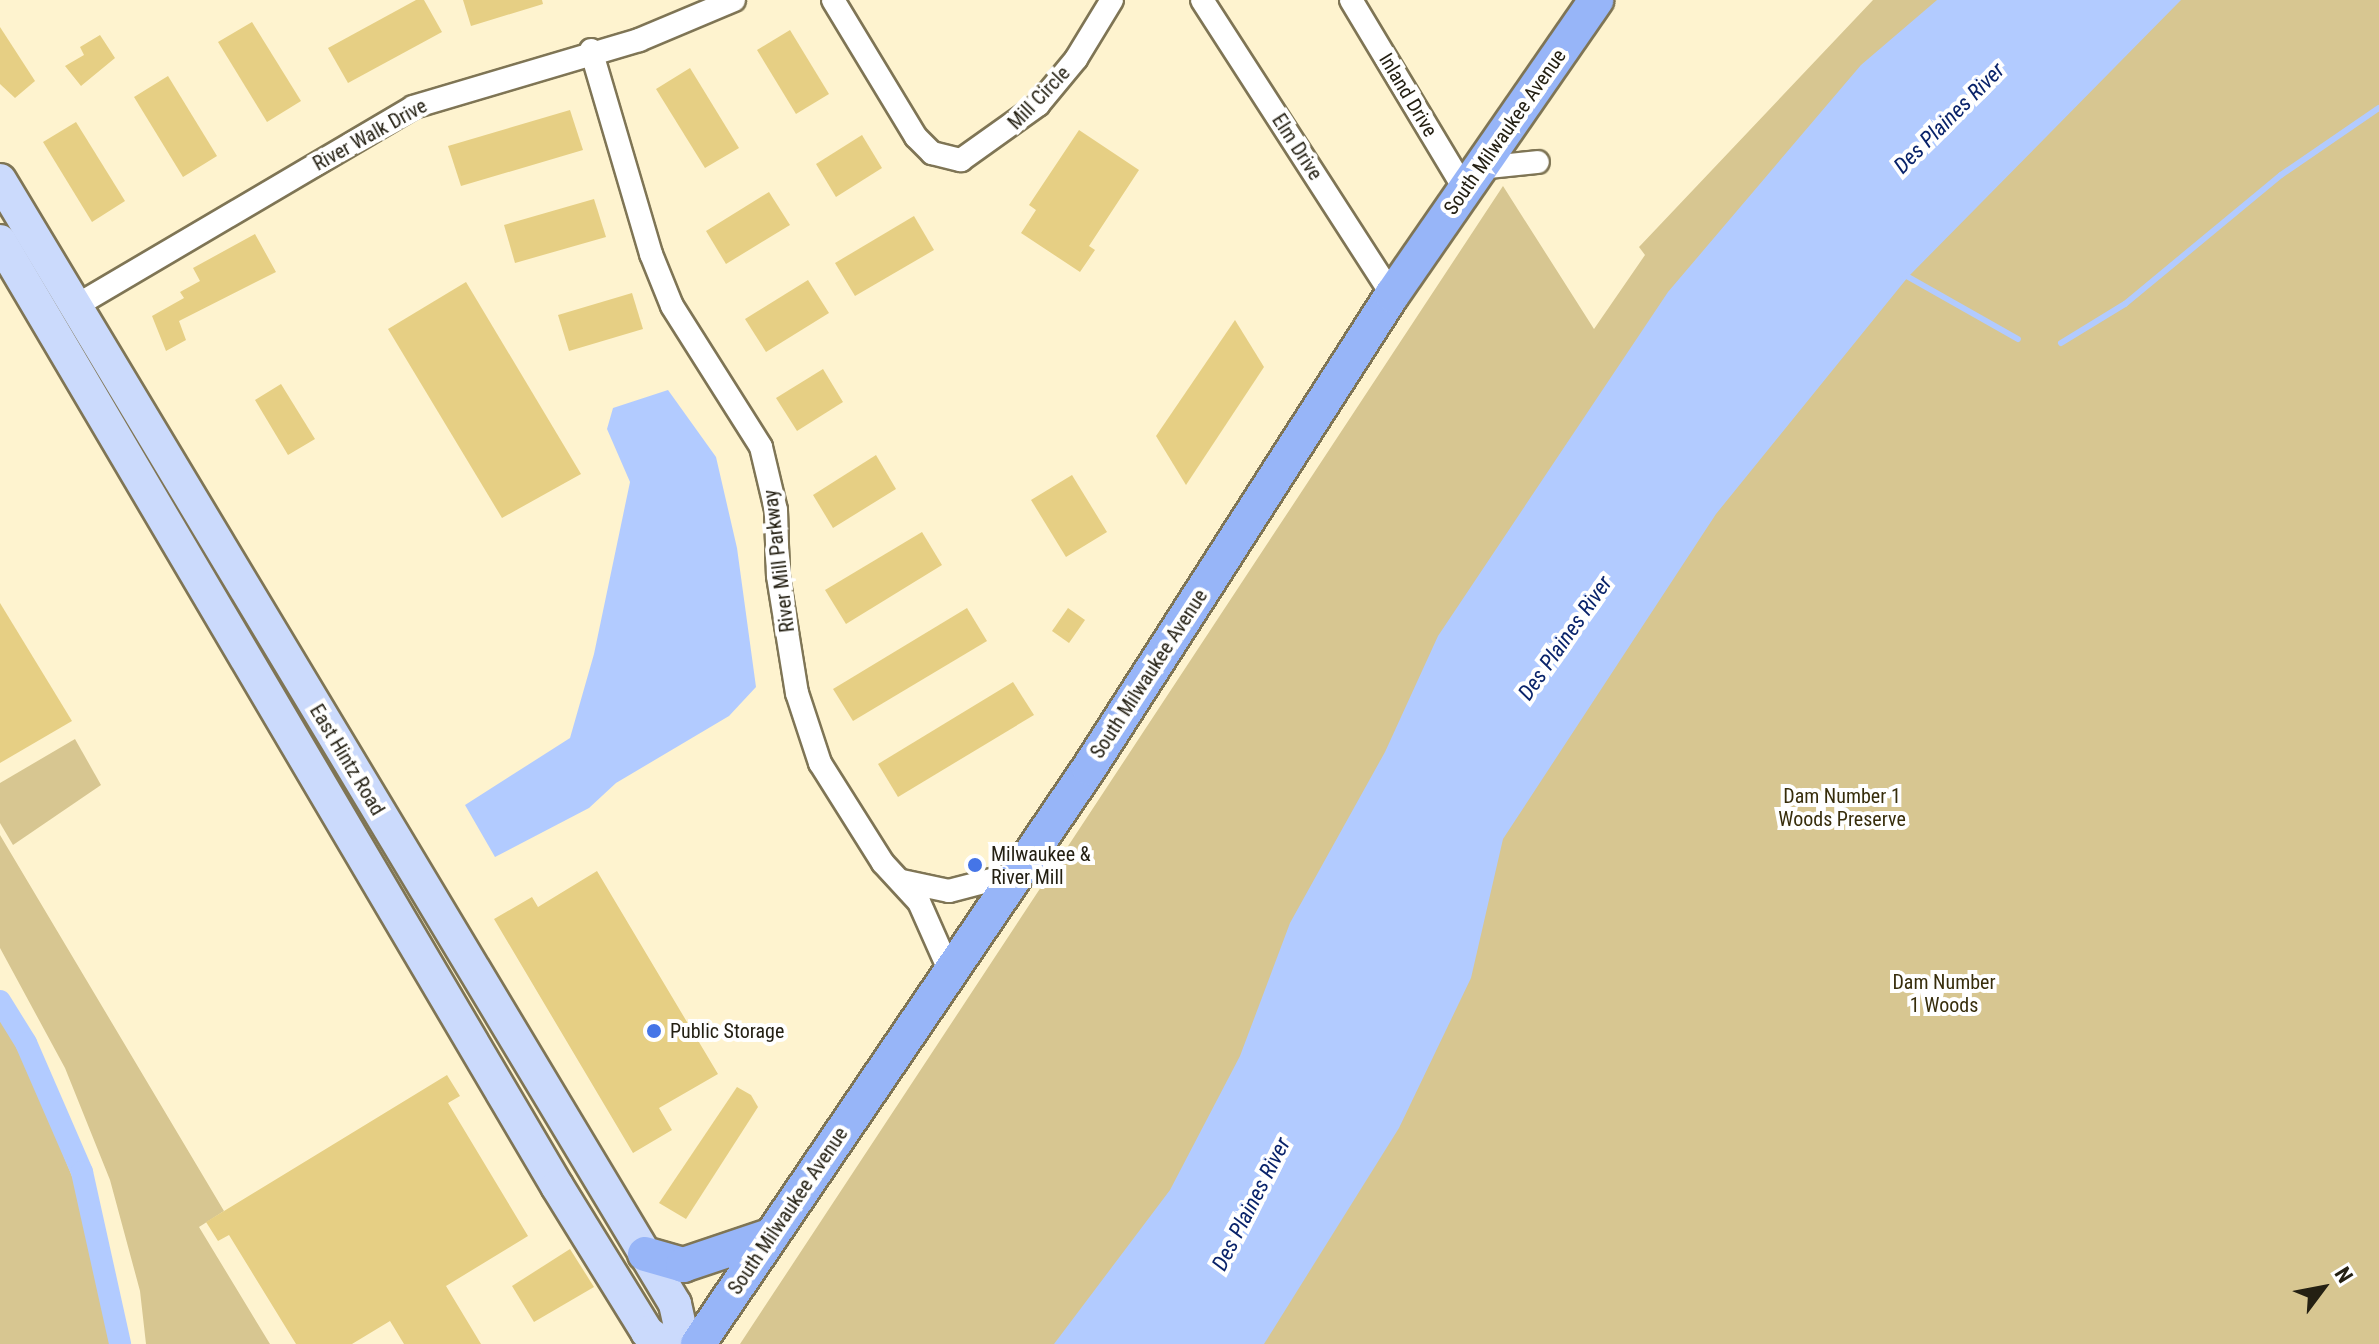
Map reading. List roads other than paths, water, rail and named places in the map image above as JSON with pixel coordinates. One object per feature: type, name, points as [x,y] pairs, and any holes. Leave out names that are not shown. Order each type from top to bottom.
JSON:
[{"type":"main road","name":"South Milwaukee Avenue","points":[[698,1344],[1018,873],[1392,295],[1596,0]]},
{"type":"main road","name":"East Hintz Road","points":[[0,180],[675,1304],[684,1344]]},
{"type":"main road","name":"East Hintz Road","points":[[0,241],[557,1186],[647,1332],[664,1344]]},
{"type":"main road","points":[[645,1254],[683,1265],[772,1235]]},
{"type":"street","name":"River Walk Drive","points":[[74,307],[413,107],[591,50],[639,40],[734,0]]},
{"type":"street","name":"Mill Circle","points":[[833,0],[916,137],[932,153],[961,160],[1038,105],[1076,59],[1112,0]]},
{"type":"street","name":"Elm Drive","points":[[1202,0],[1392,295]]},
{"type":"street","name":"Inland Drive","points":[[1351,0],[1472,179]]},
{"type":"street","name":"River Mill Parkway","points":[[591,50],[651,254],[672,306],[761,447],[776,510],[778,576],[797,693],[820,763],[883,863],[919,902],[950,972]]},
{"type":"street","points":[[1472,179],[1538,162]]},
{"type":"street","points":[[902,881],[949,891],[1018,873]]},
{"type":"water","name":"Des Plaines River","points":[[1937,0],[2181,0],[1908,277],[1716,514],[1503,839],[1471,978],[1399,1128],[1264,1344],[1054,1344],[1170,1190],[1240,1056],[1290,923],[1385,752],[1438,636],[1668,292],[1861,65]]},
{"type":"water","points":[[668,390],[716,457],[737,548],[756,687],[729,716],[616,783],[589,808],[495,857],[465,805],[570,738],[594,654],[630,482],[607,429],[613,408]]},
{"type":"waterway","points":[[2061,343],[2125,304],[2281,175],[2379,108]]},
{"type":"waterway","points":[[1903,274],[2018,339]]},
{"type":"waterway","points":[[0,1001],[26,1043],[82,1172],[120,1344]]},
{"type":"place","name":"Milwaukee & River Mill","points":[[975,865]]},
{"type":"place","name":"Public Storage","points":[[654,1031]]},
{"type":"park label","name":"Dam Number 1 Woods Preserve","points":[[1842,808]]},
{"type":"park label","name":"Dam Number 1 Woods","points":[[1944,994]]}]
